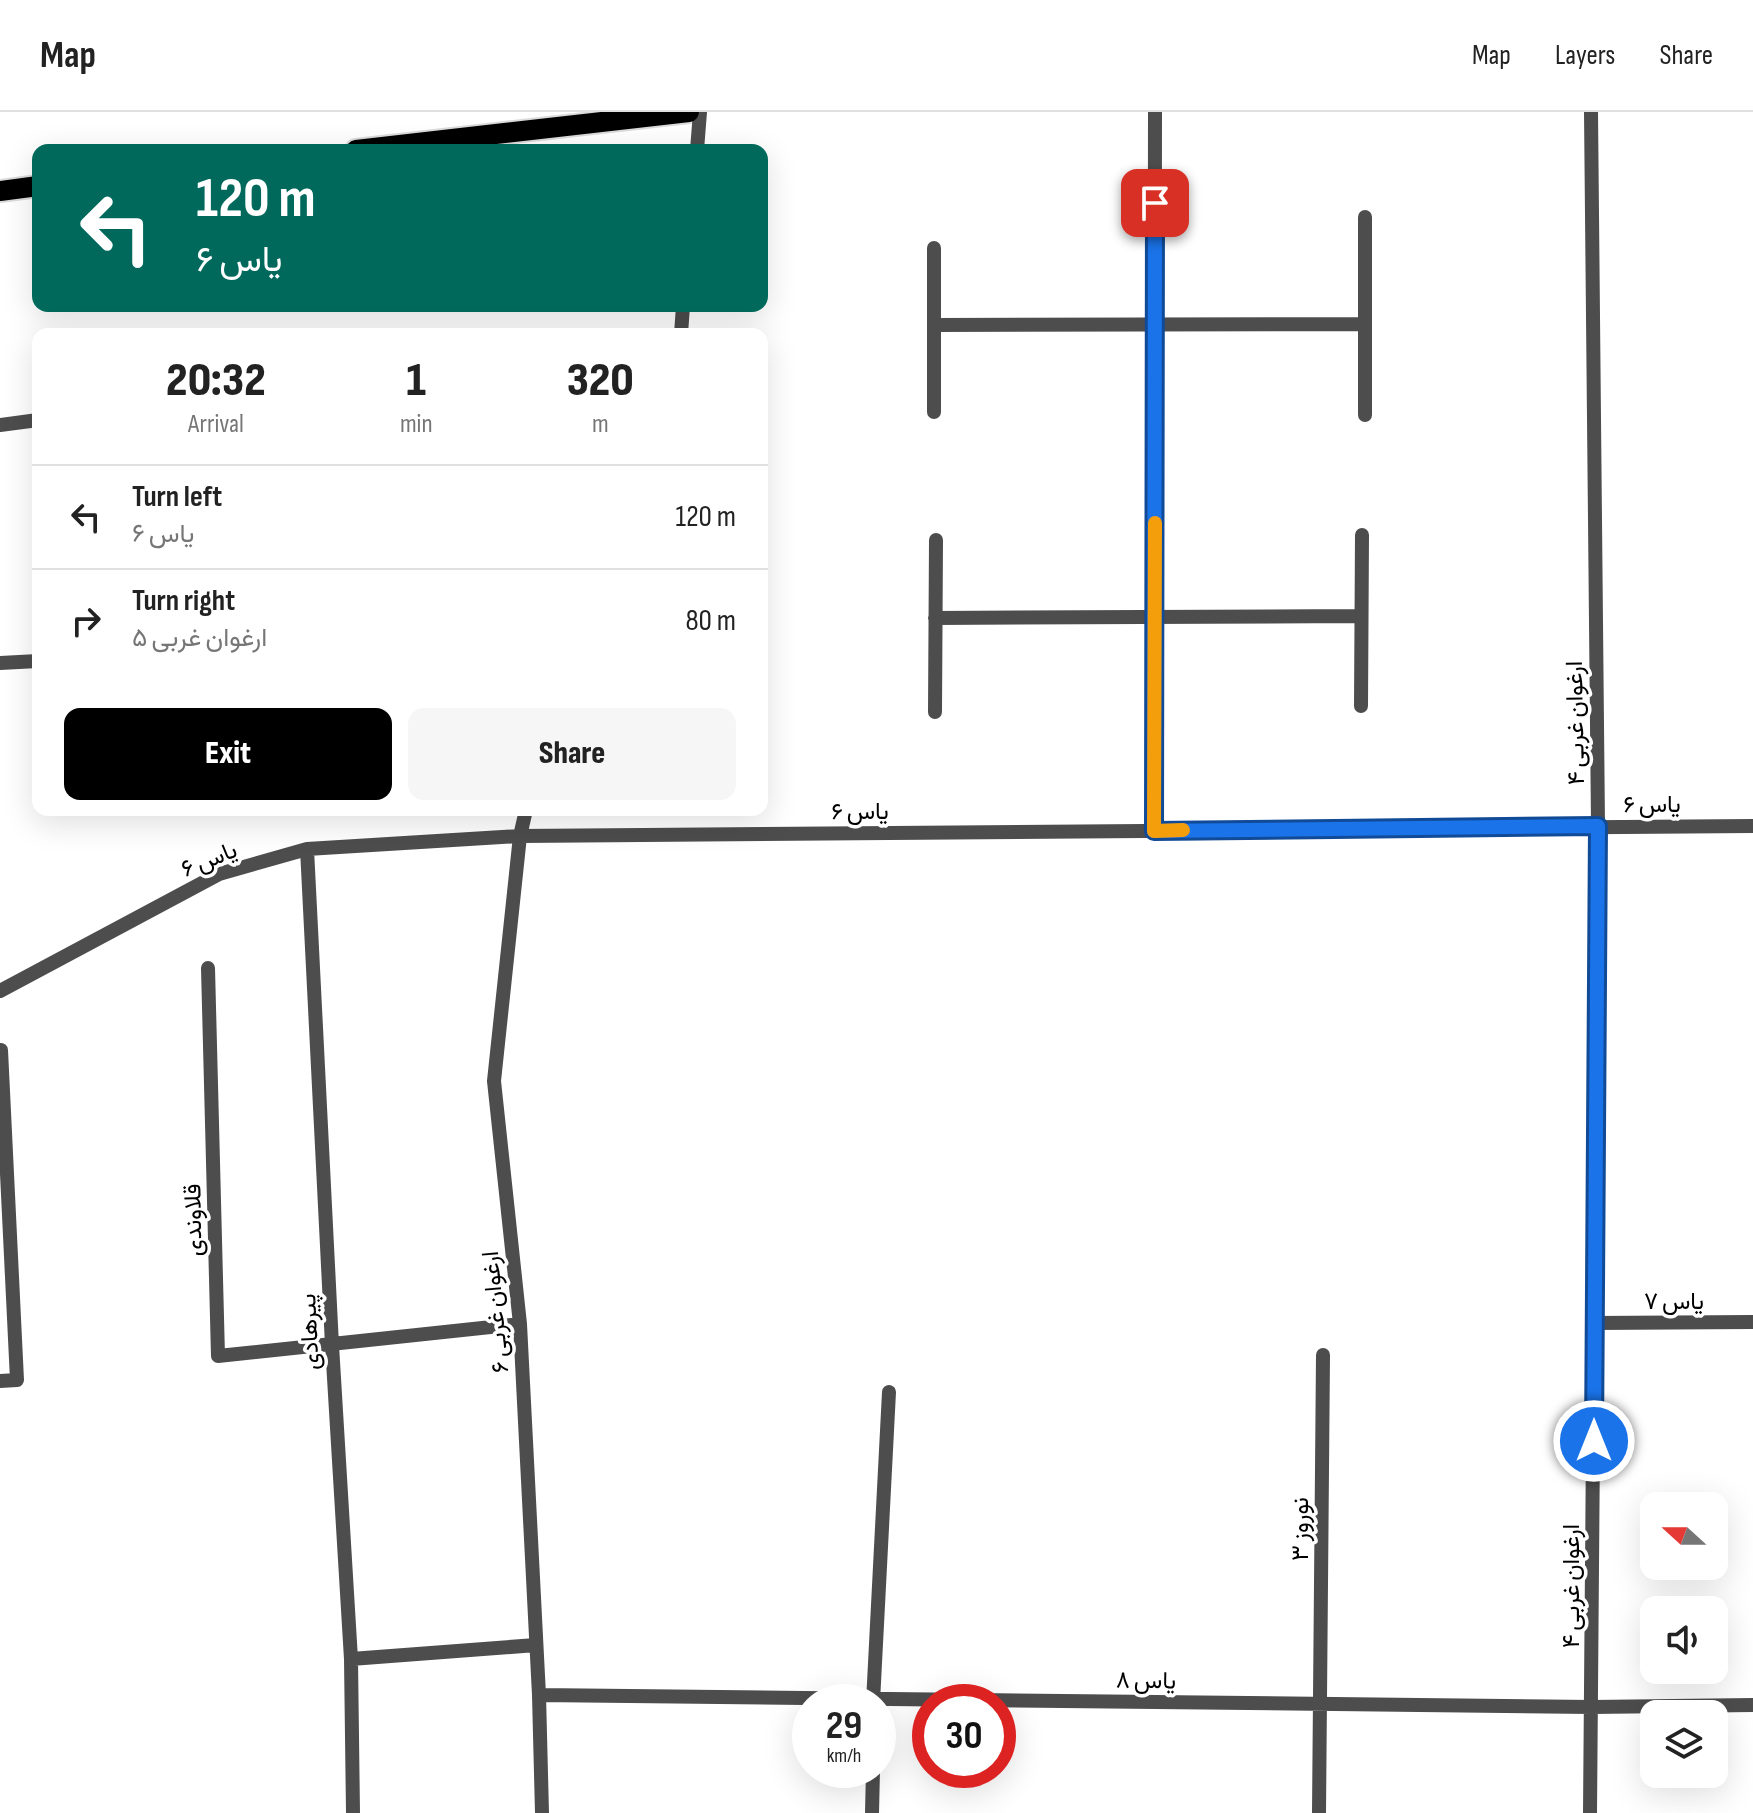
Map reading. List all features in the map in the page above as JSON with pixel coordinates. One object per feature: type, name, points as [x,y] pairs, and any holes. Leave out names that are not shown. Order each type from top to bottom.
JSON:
[{"type":"main road","points":[[409,144],[689,112]]},
{"type":"main road","points":[[0,191],[32,187]]},
{"type":"street","points":[[697,144],[700,112]]},
{"type":"street","points":[[1154,831],[1155,112]]},
{"type":"street","name":"ارغوان غربی ۴","points":[[1590,1813],[1598,826],[1591,112]]},
{"type":"street","points":[[1365,217],[1365,415]]},
{"type":"street","points":[[934,248],[934,412]]},
{"type":"street","points":[[934,325],[1365,324]]},
{"type":"street","points":[[0,425],[32,421]]},
{"type":"street","points":[[1361,706],[1362,535]]},
{"type":"street","points":[[935,712],[936,540]]},
{"type":"street","points":[[935,618],[1361,616]]},
{"type":"street","points":[[0,663],[32,661]]},
{"type":"street","name":"ارغوان غربی ۶","points":[[525,816],[494,1081],[520,1324],[542,1813]]},
{"type":"street","name":"یاس ۶","points":[[0,991],[219,874],[307,849],[520,836],[1753,826]]},
{"type":"street","name":"پیرهادی","points":[[307,849],[351,1659],[353,1813]]},
{"type":"street","name":"قلاوندی","points":[[208,968],[218,1356],[332,1345]]},
{"type":"street","points":[[0,1381],[17,1380],[1,1050]]},
{"type":"street","name":"یاس ۷","points":[[1594,1323],[1753,1322]]},
{"type":"street","points":[[332,1345],[520,1324]]},
{"type":"street","name":"نوروز ۳","points":[[1319,1813],[1323,1355]]},
{"type":"street","points":[[874,1684],[889,1392]]},
{"type":"street","points":[[351,1659],[536,1645]]},
{"type":"street","name":"یاس ۸","points":[[539,1695],[792,1699]]},
{"type":"street","name":"یاس ۸","points":[[896,1700],[1592,1707],[1753,1705]]},
{"type":"street","points":[[872,1813],[873,1788]]},
{"type":"slow traffic","points":[[1155,523],[1154,831],[1183,830]]},
{"type":"route","points":[[1155,203],[1154,831],[1598,826],[1594,1441]]}]
